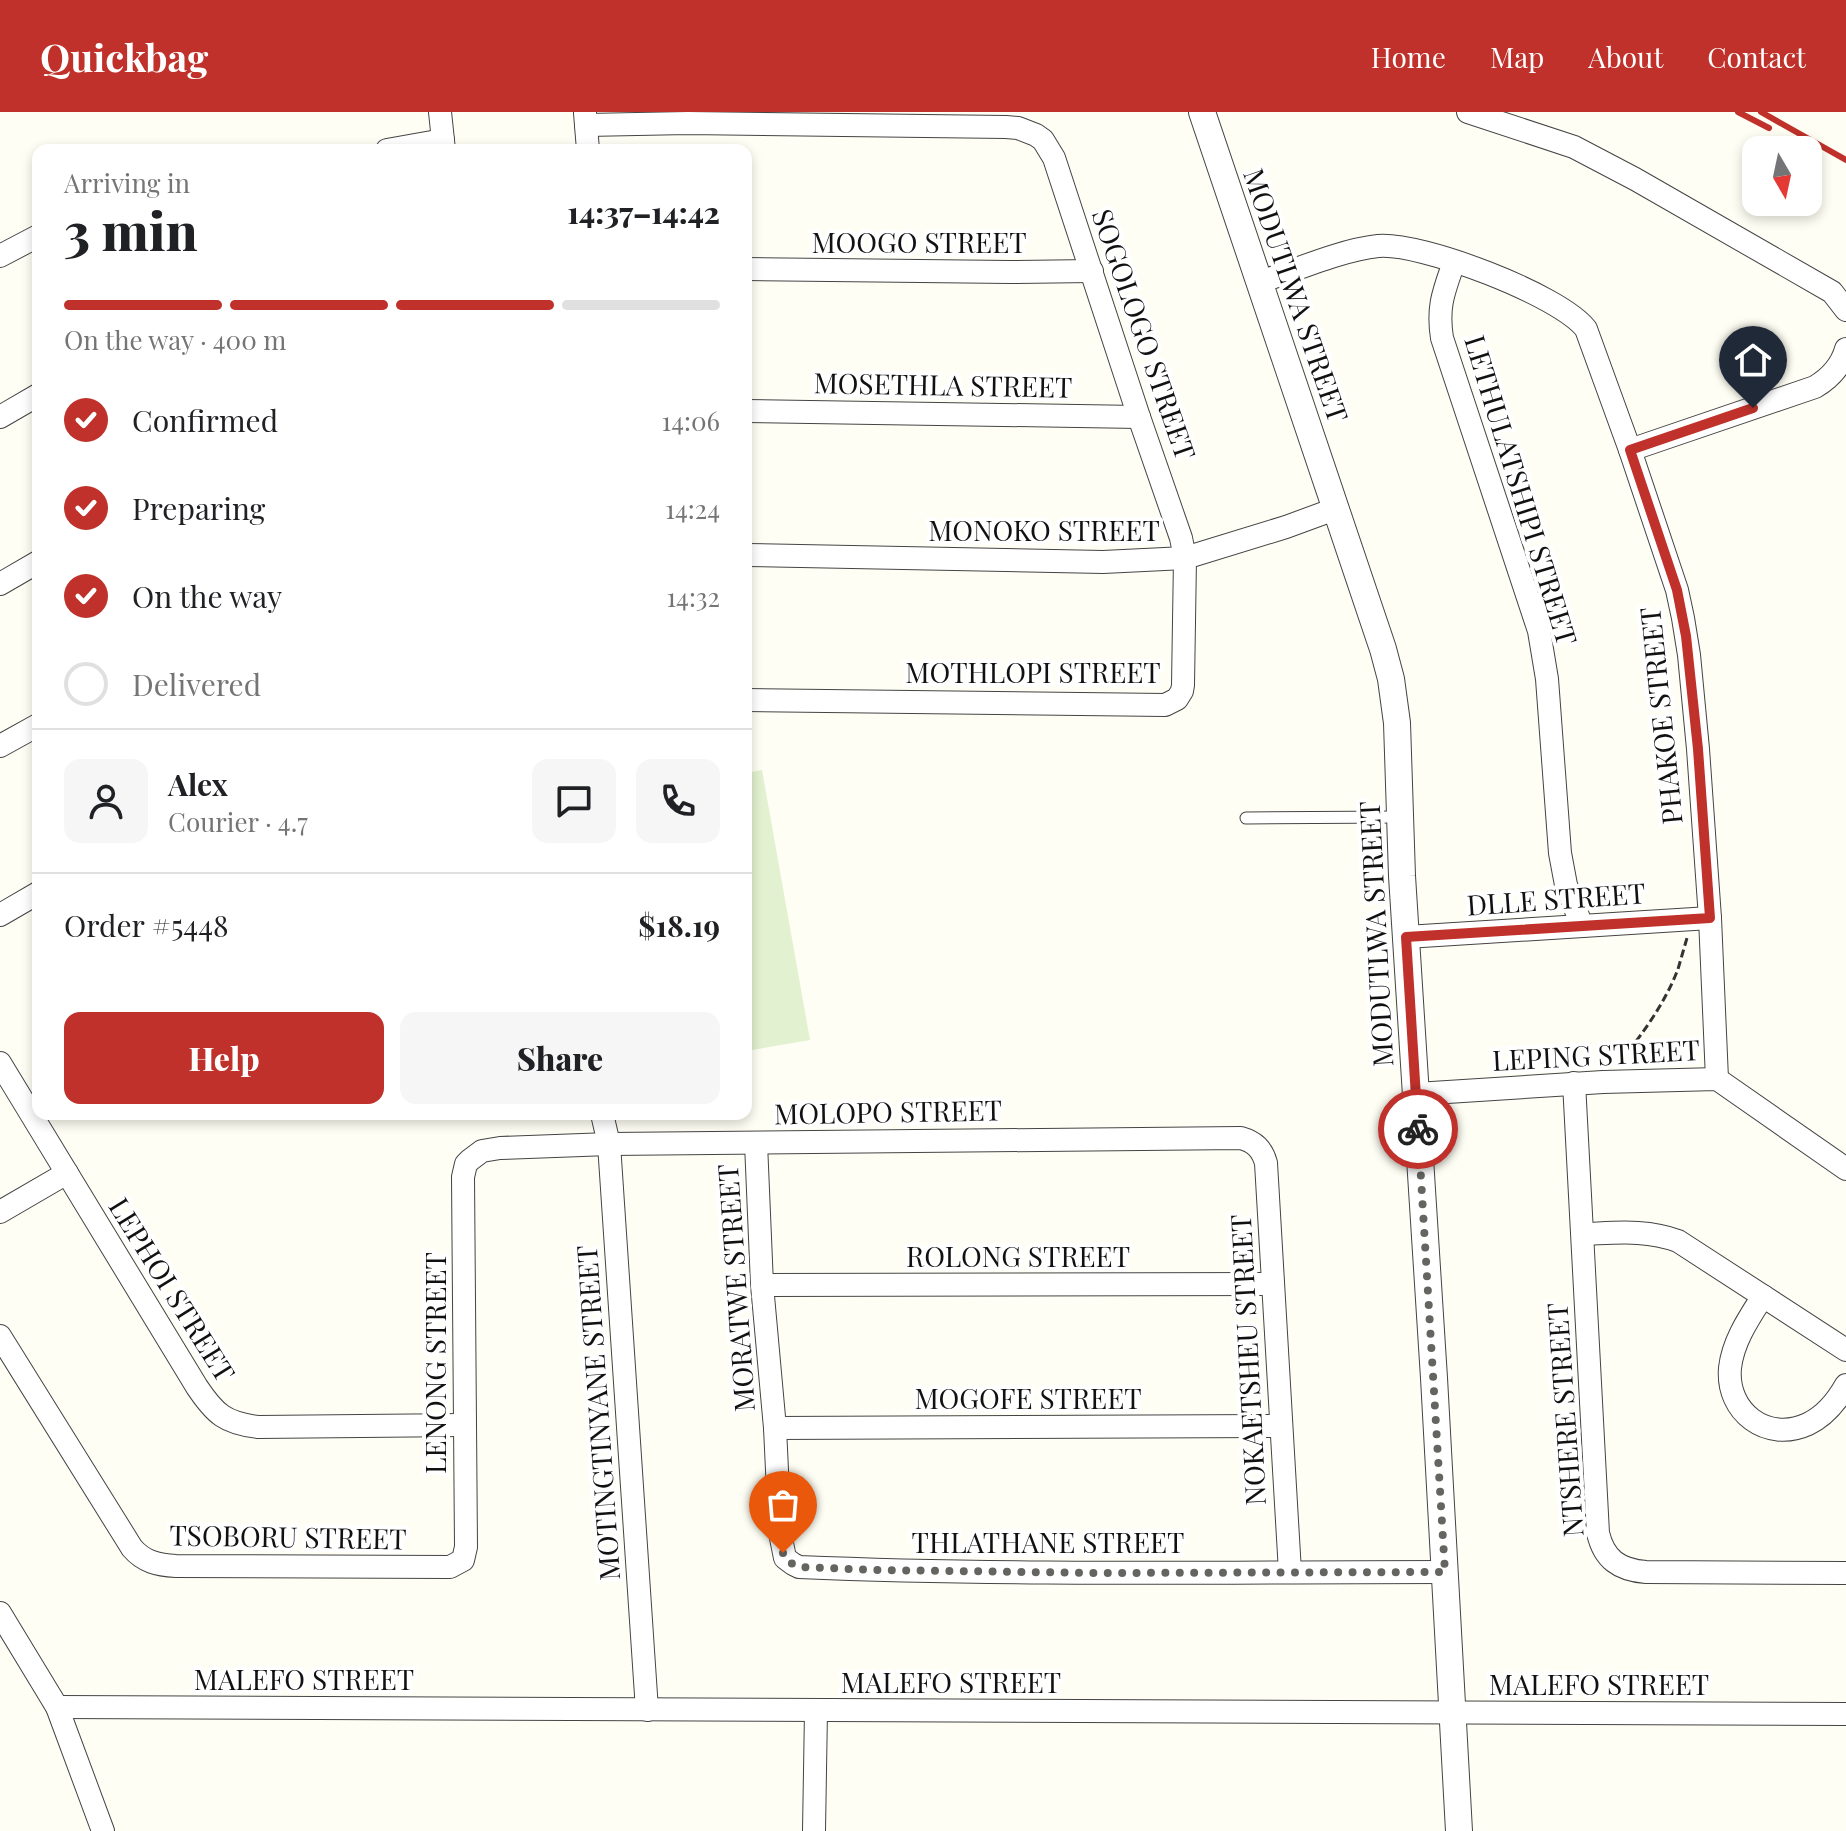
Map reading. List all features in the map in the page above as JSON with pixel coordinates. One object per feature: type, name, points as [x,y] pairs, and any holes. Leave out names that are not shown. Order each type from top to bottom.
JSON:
[{"type":"street","points":[[440,112],[443,144]]},
{"type":"street","name":"MODUTLWA STREET","points":[[1202,112],[1388,665],[1397,723],[1406,937],[1459,1831]]},
{"type":"street","points":[[1468,112],[1561,142],[1635,179],[1832,292],[1846,310]]},
{"type":"street","points":[[585,118],[587,144]]},
{"type":"street","name":"SOGOLOGO STREET","points":[[585,118],[703,123],[992,126],[1018,128],[1043,140],[1054,158],[1168,497],[1185,558]]},
{"type":"street","points":[[0,256],[32,239]]},
{"type":"street","name":"PHAKOE STREET","points":[[1260,282],[1357,250],[1378,246],[1406,248],[1508,280],[1582,324],[1592,341],[1677,590],[1686,636],[1698,749],[1702,918],[1717,1079]]},
{"type":"street","name":"LETHULATSHIPI STREET","points":[[1454,262],[1440,309],[1442,338],[1539,631],[1547,679],[1560,853],[1566,885],[1582,926]]},
{"type":"street","name":"MOOGO STREET","points":[[752,269],[1092,271]]},
{"type":"street","points":[[1630,450],[1815,387],[1834,373],[1846,349]]},
{"type":"street","points":[[0,417],[32,398]]},
{"type":"street","name":"MOSETHLA STREET","points":[[752,411],[1139,417]]},
{"type":"street","name":"MONOKO STREET","points":[[752,555],[1103,562],[1185,558],[1335,509]]},
{"type":"street","name":"MOTHLOPI STREET","points":[[752,700],[1109,706],[1170,704],[1182,691],[1185,558]]},
{"type":"street","points":[[0,584],[32,565]]},
{"type":"street","points":[[0,746],[32,728]]},
{"type":"street","points":[[0,915],[32,896]]},
{"type":"street","name":"DLLE STREET","points":[[1406,937],[1702,918]]},
{"type":"street","name":"LEPHOI STREET","points":[[0,1063],[32,1116]]},
{"type":"street","name":"LEPING STREET","points":[[1416,1094],[1574,1083],[1717,1079],[1846,1169]]},
{"type":"street","name":"NTSHERE STREET","points":[[1574,1083],[1598,1533],[1607,1555],[1619,1566],[1646,1572],[1846,1573]]},
{"type":"street","name":"LEPHOI STREET","points":[[35,1120],[197,1387],[213,1409],[226,1419],[258,1427],[464,1425]]},
{"type":"street","name":"MOTINGTINYANE STREET","points":[[603,1120],[609,1144],[647,1710]]},
{"type":"street","name":"MOLOPO STREET","points":[[470,1160],[482,1151],[500,1148],[609,1144],[1232,1137],[1259,1147]]},
{"type":"street","name":"MORATWE STREET","points":[[756,1143],[762,1285],[775,1428]]},
{"type":"street","name":"NOKAETSHEU STREET","points":[[1259,1147],[1264,1155],[1267,1173],[1290,1572]]},
{"type":"street","name":"LENONG STREET","points":[[458,1564],[463,1560],[466,1547],[462,1185],[464,1170],[470,1160]]},
{"type":"street","points":[[0,1212],[67,1173]]},
{"type":"street","points":[[1583,1234],[1634,1232],[1669,1238],[1688,1247],[1846,1350]]},
{"type":"street","name":"ROLONG STREET","points":[[762,1285],[1273,1284]]},
{"type":"street","points":[[1763,1296],[1738,1338],[1731,1361],[1732,1392],[1743,1413],[1762,1425],[1795,1428],[1806,1425],[1829,1409],[1846,1385]]},
{"type":"street","name":"TSOBORU STREET","points":[[0,1336],[132,1548],[153,1564],[450,1567],[458,1564]]},
{"type":"street","name":"MOGOFE STREET","points":[[775,1428],[1281,1426]]},
{"type":"street","name":"THLATHANE STREET","points":[[775,1428],[780,1541],[785,1558],[796,1566],[1097,1573],[1445,1572]]},
{"type":"street","points":[[0,1613],[57,1707],[103,1831]]},
{"type":"street","name":"MALEFO STREET","points":[[57,1707],[1846,1714]]},
{"type":"street","points":[[814,1831],[816,1711]]},
{"type":"lane","points":[[1246,818],[1401,817]]},
{"type":"path","points":[[1603,1082],[1646,1029],[1702,918]]},
{"type":"green space","points":[[762,770],[810,1040],[752,1050],[752,772]]},
{"type":"railway","points":[[1738,112],[1769,128]]},
{"type":"railway","points":[[1761,112],[1846,160]]},
{"type":"way so far","points":[[783,1553],[787,1561],[799,1567],[878,1570],[1445,1572],[1418,1129]]},
{"type":"route","points":[[1418,1129],[1406,937],[1710,918],[1698,749],[1683,618],[1677,590],[1630,450],[1753,408]]}]
